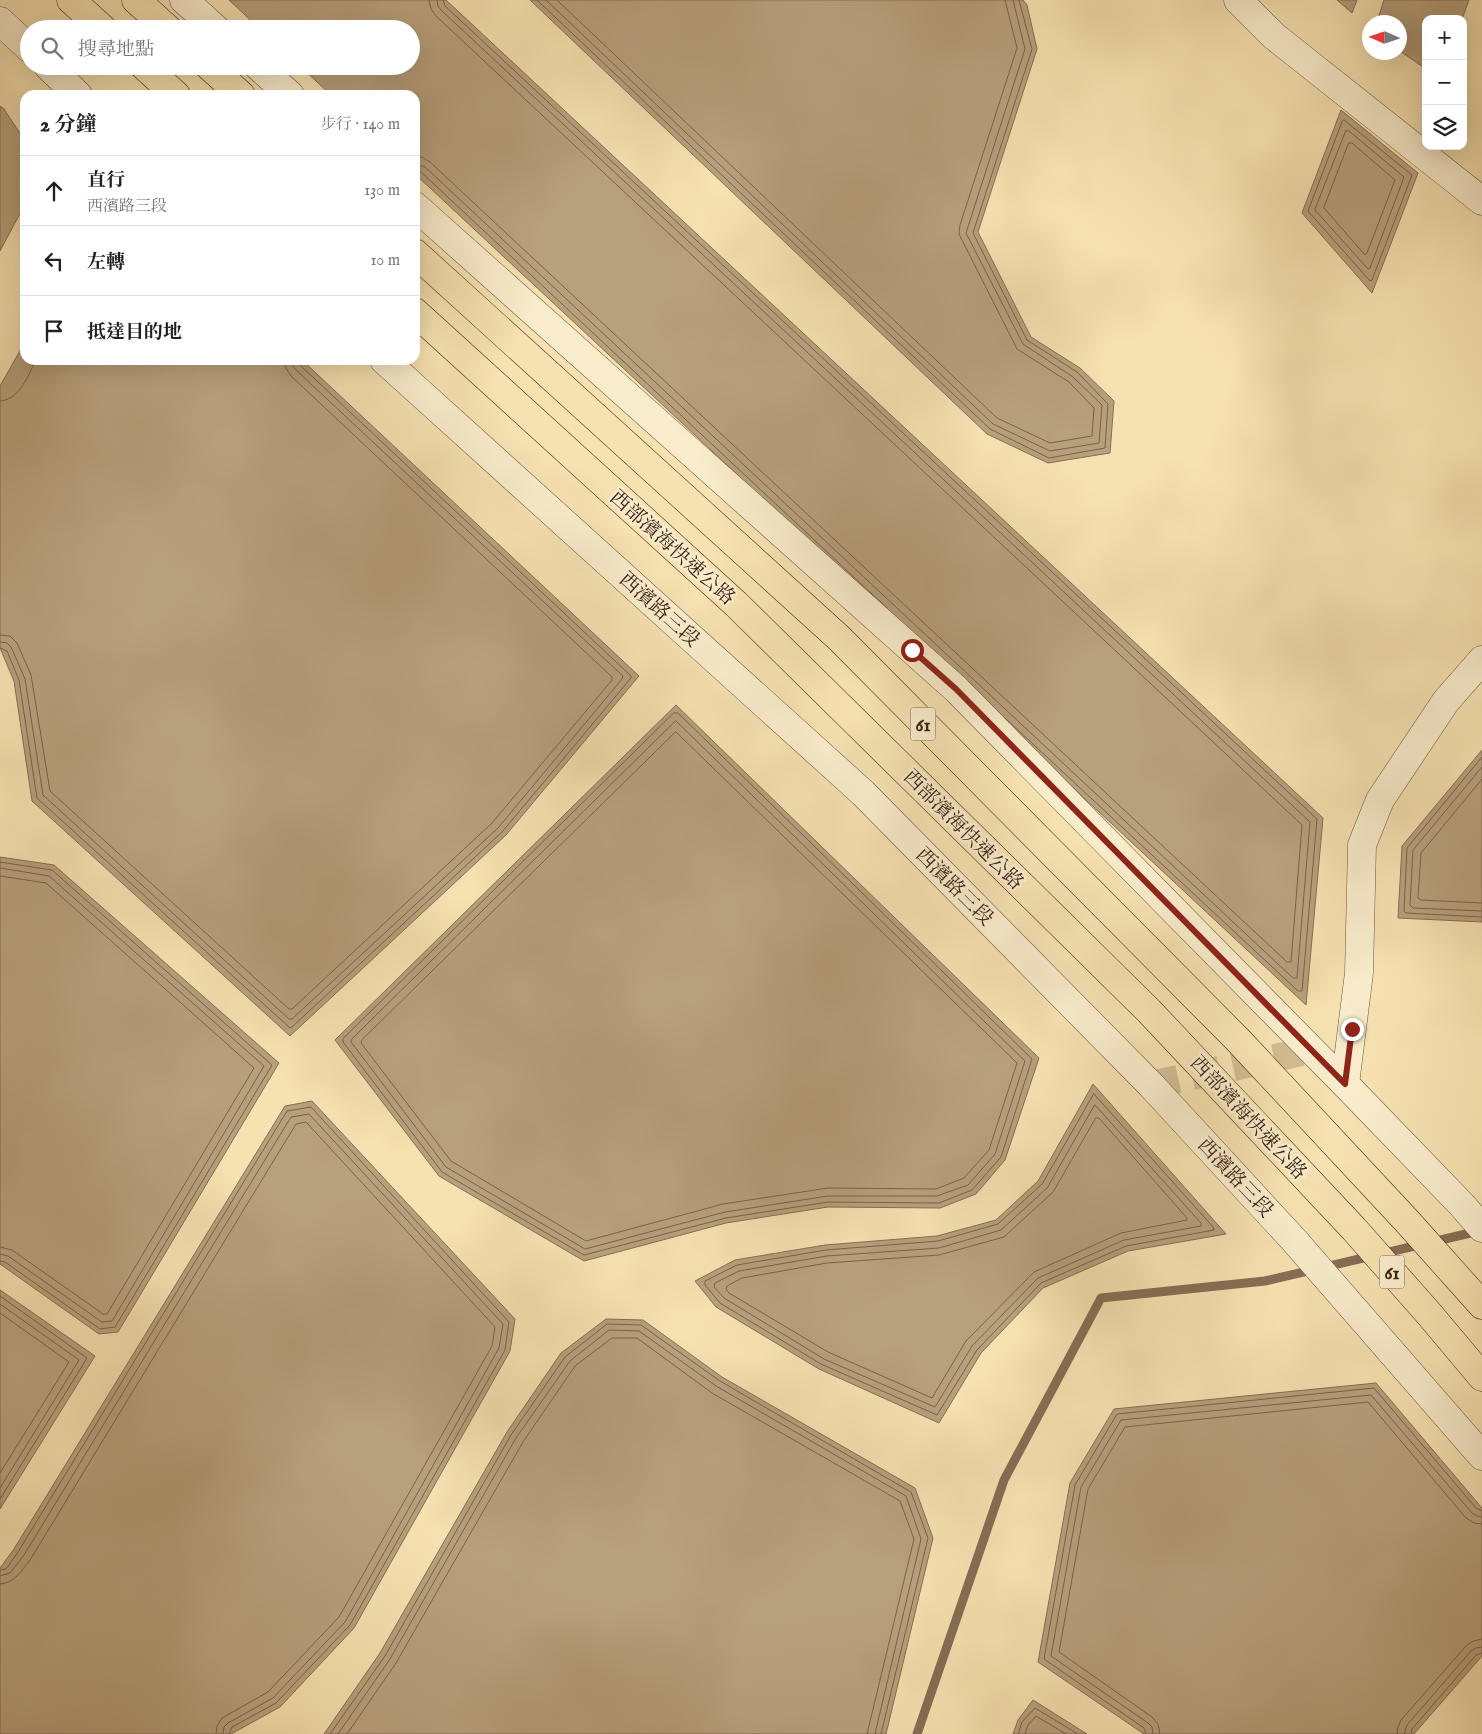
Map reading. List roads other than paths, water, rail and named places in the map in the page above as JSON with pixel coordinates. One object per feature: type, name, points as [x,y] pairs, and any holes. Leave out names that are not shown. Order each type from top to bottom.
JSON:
[{"type":"highway","points":[[71,0],[93,20]]},
{"type":"highway","points":[[136,0],[158,20]]},
{"type":"highway","points":[[154,75],[170,90]]},
{"type":"highway","points":[[219,75],[235,90]]},
{"type":"highway","name":"61","points":[[420,258],[839,638],[1239,1042],[1406,1220],[1482,1305]]},
{"type":"highway","name":"西部濱海快速公路","points":[[420,317],[743,611],[1149,1011],[1354,1229],[1482,1377]]},
{"type":"street","points":[[184,0],[206,20]]},
{"type":"street","points":[[1238,0],[1274,36],[1482,201]]},
{"type":"street","points":[[0,21],[20,40]]},
{"type":"street","points":[[57,75],[73,90]]},
{"type":"street","points":[[268,75],[284,90]]},
{"type":"street","points":[[420,210],[956,689],[1345,1084],[1482,1228]]},
{"type":"street","name":"西濱路三段","points":[[390,365],[863,792],[1151,1085],[1293,1239],[1482,1456]]},
{"type":"street","points":[[1345,1084],[1359,973],[1362,845],[1380,800],[1446,701],[1482,660]]},
{"type":"water","points":[[229,0],[446,0],[1323,818],[1306,1005],[420,179],[420,90],[326,90],[310,75],[420,75],[420,20],[250,20]]},
{"type":"water","points":[[530,0],[1023,0],[1027,5],[1037,49],[978,232],[1031,337],[1080,368],[1114,401],[1110,453],[1048,463],[987,434]]},
{"type":"water","points":[[1337,0],[1357,0],[1352,13]]},
{"type":"water","points":[[1384,0],[1469,0],[1463,15],[1422,15],[1422,66],[1407,56],[1407,15],[1379,15]]},
{"type":"water","points":[[0,106],[20,133],[20,213],[0,251]]},
{"type":"water","points":[[1341,110],[1418,173],[1372,293],[1302,213]]},
{"type":"water","points":[[20,351],[20,365],[307,365],[639,676],[506,835],[290,1036],[32,801],[14,681],[0,648],[0,386]]},
{"type":"water","points":[[676,705],[1039,1058],[1005,1160],[976,1194],[940,1208],[828,1207],[726,1223],[584,1261],[439,1176],[335,1040]]},
{"type":"water","points":[[1482,750],[1482,922],[1398,918],[1402,846]]},
{"type":"water","points":[[0,857],[54,865],[279,1063],[118,1332],[99,1334],[0,1264]]},
{"type":"water","points":[[1093,1084],[1226,1234],[1128,1251],[1043,1288],[981,1353],[939,1423],[819,1369],[716,1307],[695,1281],[735,1260],[825,1245],[937,1236],[996,1220],[1038,1181]]},
{"type":"water","points":[[312,1101],[515,1319],[510,1351],[354,1628],[280,1707],[231,1734],[0,1734],[0,1568],[14,1549],[285,1106]]},
{"type":"water","points":[[0,1290],[95,1356],[0,1509]]},
{"type":"water","points":[[606,1319],[643,1320],[722,1377],[915,1488],[933,1538],[886,1734],[324,1734],[380,1653],[507,1432],[561,1353]]},
{"type":"water","points":[[1376,1383],[1482,1508],[1482,1656],[1414,1734],[1144,1734],[1038,1662],[1070,1483],[1114,1409]]},
{"type":"water","points":[[1033,1700],[1087,1734],[1013,1734],[1018,1720]]},
{"type":"waterway","points":[[917,1734],[1004,1480],[1101,1298],[1265,1281],[1479,1231]]},
{"type":"tunnel","points":[[1151,1085],[1311,1050]]}]
